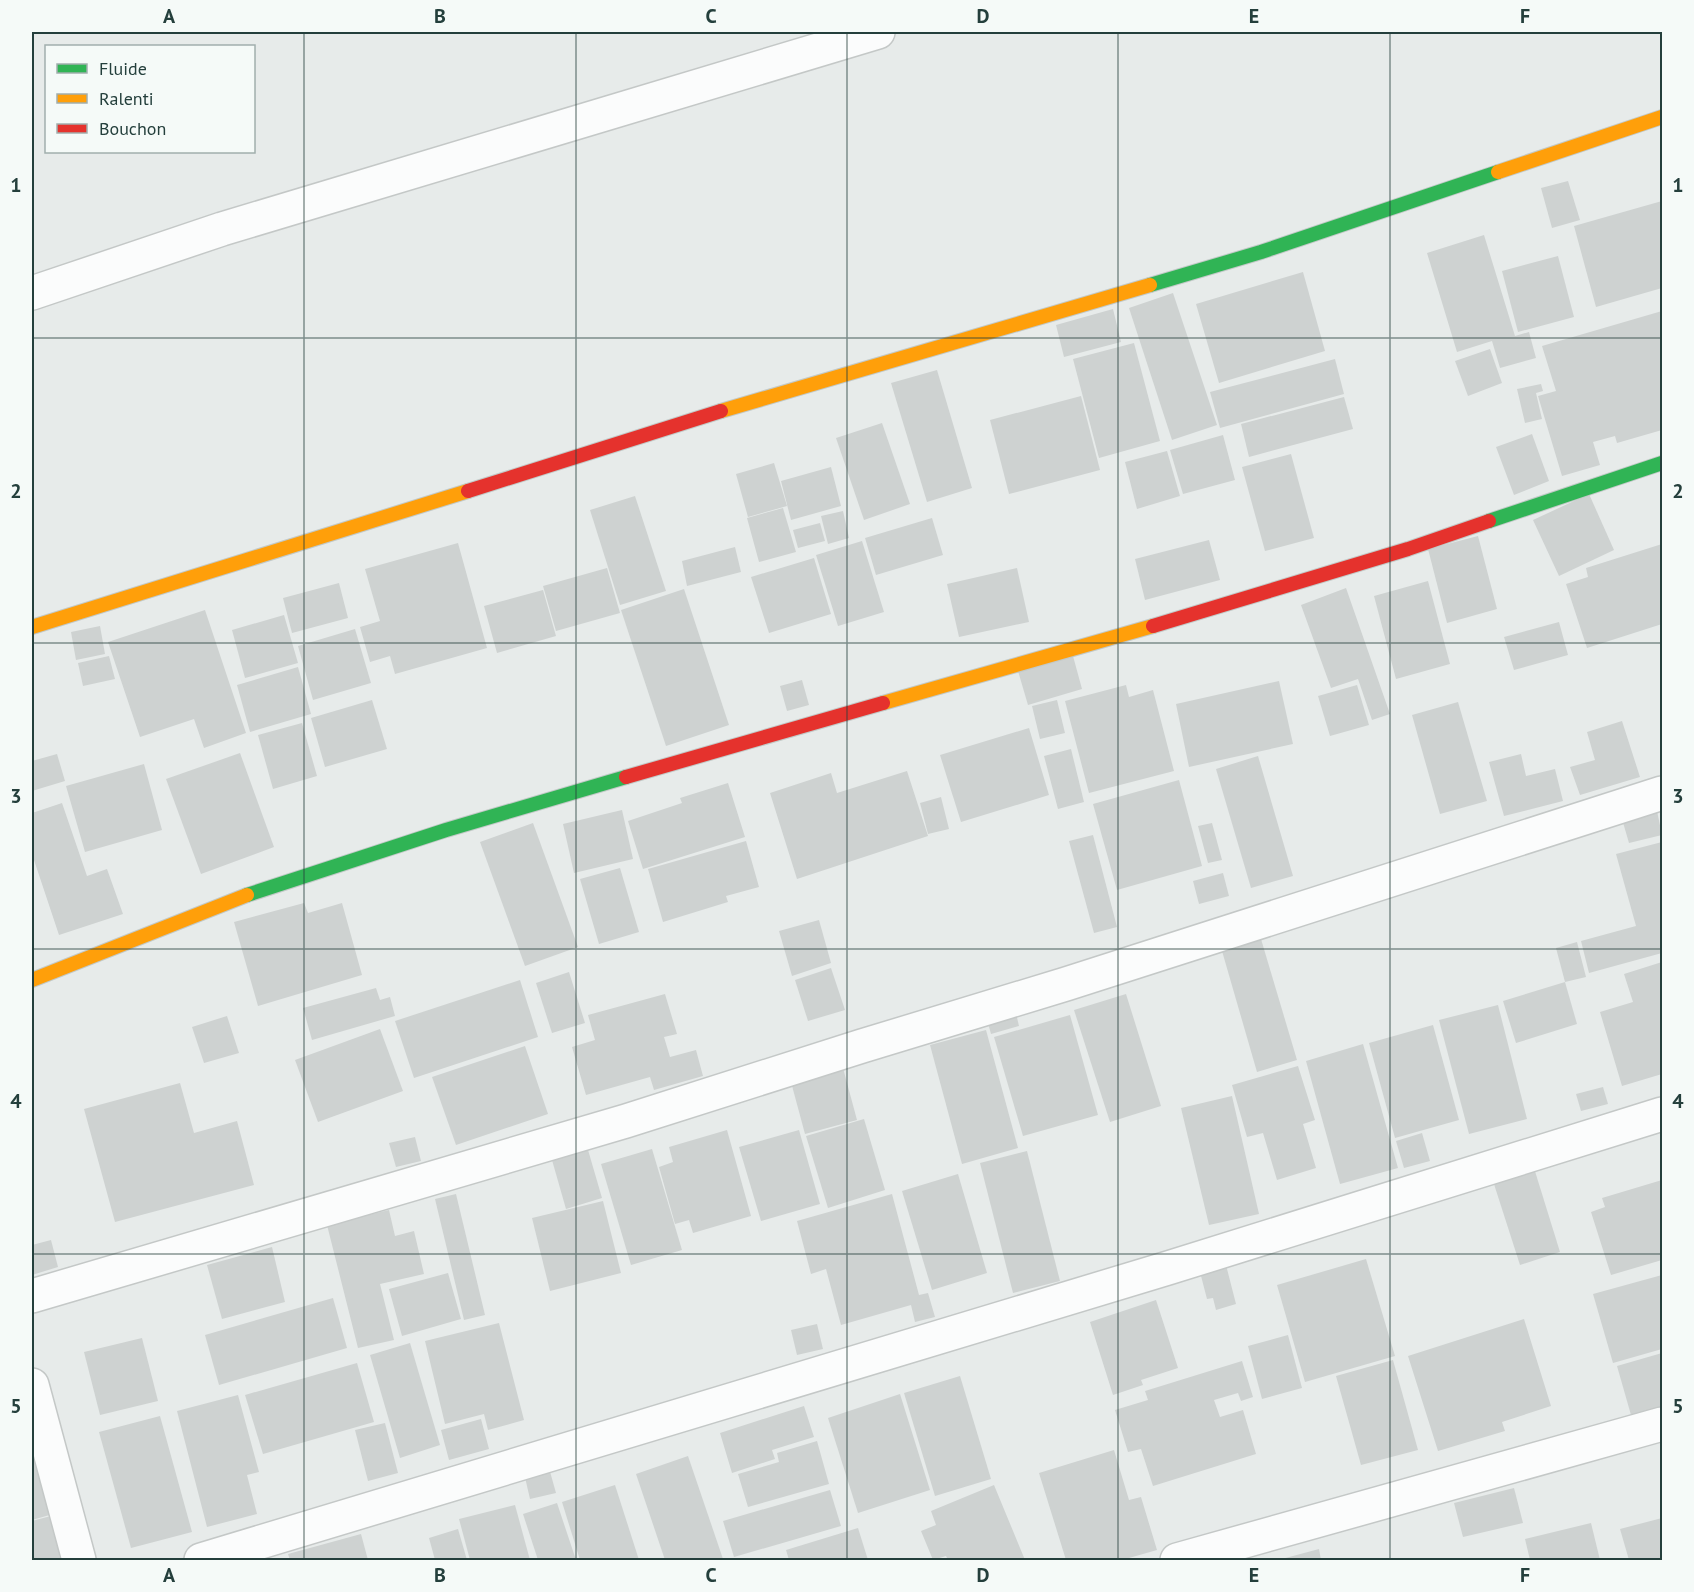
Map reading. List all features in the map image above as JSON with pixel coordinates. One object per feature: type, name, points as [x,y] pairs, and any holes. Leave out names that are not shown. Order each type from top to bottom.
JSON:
[{"type":"street","points":[[32,293],[222,229],[878,32]]},
{"type":"street","points":[[32,627],[729,409],[1261,252],[1662,117]]},
{"type":"street","points":[[32,980],[244,896],[446,830],[759,737],[1056,655],[1386,556],[1662,463]]},
{"type":"street","points":[[32,1296],[626,1121],[1662,793]]},
{"type":"street","points":[[201,1560],[1168,1268],[1662,1114]]},
{"type":"street","points":[[32,1385],[79,1560]]},
{"type":"street","points":[[1177,1560],[1662,1424]]},
{"type":"building","points":[[1568,181],[1580,220],[1552,228],[1541,188]]},
{"type":"building","points":[[1662,201],[1662,288],[1596,307],[1574,226]]},
{"type":"building","points":[[1484,235],[1515,336],[1529,332],[1536,358],[1500,368],[1492,341],[1457,352],[1427,253]]},
{"type":"building","points":[[1558,256],[1574,317],[1518,332],[1502,271]]},
{"type":"building","points":[[1303,272],[1325,351],[1219,383],[1196,304]]},
{"type":"building","points":[[1173,293],[1217,425],[1172,440],[1129,308]]},
{"type":"building","points":[[1113,309],[1121,342],[1064,357],[1056,325]]},
{"type":"building","points":[[1662,311],[1662,430],[1617,443],[1615,436],[1593,442],[1600,465],[1562,476],[1538,396],[1556,391],[1542,346]]},
{"type":"building","points":[[1134,343],[1160,441],[1099,458],[1073,359]]},
{"type":"building","points":[[1490,349],[1502,383],[1468,396],[1455,361]]},
{"type":"building","points":[[1335,359],[1344,394],[1220,428],[1210,392]]},
{"type":"building","points":[[937,370],[972,488],[927,502],[891,383]]},
{"type":"building","points":[[1541,384],[1543,391],[1536,393],[1542,419],[1525,423],[1517,389]]},
{"type":"building","points":[[1081,396],[1100,470],[1009,494],[990,420]]},
{"type":"building","points":[[1344,397],[1353,429],[1249,457],[1241,424]]},
{"type":"building","points":[[882,423],[910,504],[864,520],[836,438]]},
{"type":"building","points":[[1532,434],[1549,481],[1514,495],[1496,447]]},
{"type":"building","points":[[1223,435],[1235,480],[1183,494],[1170,450]]},
{"type":"building","points":[[1167,451],[1180,496],[1137,509],[1125,462]]},
{"type":"building","points":[[1291,454],[1314,538],[1265,551],[1242,467]]},
{"type":"building","points":[[774,463],[787,506],[748,517],[736,474]]},
{"type":"building","points":[[831,467],[841,506],[791,520],[781,481]]},
{"type":"building","points":[[1589,494],[1614,550],[1559,576],[1533,520]]},
{"type":"building","points":[[635,496],[666,591],[620,605],[590,510]]},
{"type":"building","points":[[783,508],[796,552],[759,562],[747,518]]},
{"type":"building","points":[[843,511],[849,538],[828,544],[821,516]]},
{"type":"building","points":[[932,518],[943,555],[876,575],[865,538]]},
{"type":"building","points":[[820,523],[825,541],[798,548],[793,530]]},
{"type":"building","points":[[1478,536],[1497,609],[1447,623],[1428,549]]},
{"type":"building","points":[[1209,540],[1220,580],[1145,600],[1135,559]]},
{"type":"building","points":[[862,541],[884,612],[838,626],[816,555]]},
{"type":"building","points":[[458,543],[487,648],[395,674],[390,656],[370,662],[360,627],[380,621],[365,569]]},
{"type":"building","points":[[1662,544],[1662,624],[1587,648],[1566,584],[1588,577],[1586,568]]},
{"type":"building","points":[[735,547],[741,572],[687,586],[682,561]]},
{"type":"building","points":[[814,558],[831,614],[769,633],[751,577]]},
{"type":"building","points":[[607,568],[620,613],[556,631],[543,586]]},
{"type":"building","points":[[1017,568],[1029,622],[959,637],[947,584]]},
{"type":"building","points":[[1428,581],[1450,664],[1396,679],[1374,596]]},
{"type":"building","points":[[339,583],[348,618],[292,633],[283,598]]},
{"type":"building","points":[[1346,588],[1390,714],[1372,720],[1358,679],[1331,688],[1301,605]]},
{"type":"building","points":[[684,589],[729,725],[666,746],[621,610]]},
{"type":"building","points":[[543,590],[556,636],[497,653],[484,606]]},
{"type":"building","points":[[205,610],[246,733],[204,748],[194,719],[140,737],[108,642]]},
{"type":"building","points":[[284,615],[298,663],[245,678],[232,630]]},
{"type":"building","points":[[1559,622],[1568,655],[1514,670],[1504,637]]},
{"type":"building","points":[[100,626],[105,654],[76,660],[71,632]]},
{"type":"building","points":[[355,629],[371,683],[313,700],[298,646]]},
{"type":"building","points":[[109,656],[115,679],[83,686],[78,663]]},
{"type":"building","points":[[1073,656],[1082,689],[1028,705],[1018,671]]},
{"type":"building","points":[[298,667],[311,714],[250,732],[237,685]]},
{"type":"building","points":[[802,680],[809,705],[787,711],[780,686]]},
{"type":"building","points":[[1279,681],[1293,744],[1189,767],[1176,704]]},
{"type":"building","points":[[1126,685],[1129,697],[1153,690],[1174,771],[1089,793],[1065,701]]},
{"type":"building","points":[[1357,685],[1369,725],[1330,736],[1318,696]]},
{"type":"building","points":[[372,700],[387,749],[325,767],[311,718]]},
{"type":"building","points":[[1057,700],[1065,733],[1040,739],[1032,706]]},
{"type":"building","points":[[1458,702],[1487,801],[1440,814],[1412,715]]},
{"type":"building","points":[[1622,721],[1640,777],[1580,795],[1570,767],[1595,760],[1587,732]]},
{"type":"building","points":[[302,723],[317,776],[273,789],[258,735]]},
{"type":"building","points":[[1029,728],[1049,795],[961,822],[940,755]]},
{"type":"building","points":[[1071,749],[1084,802],[1058,809],[1044,756]]},
{"type":"building","points":[[240,753],[274,847],[201,874],[166,779]]},
{"type":"building","points":[[57,754],[65,781],[32,791],[32,761]]},
{"type":"building","points":[[1521,754],[1526,776],[1555,769],[1563,801],[1504,816],[1489,762]]},
{"type":"building","points":[[1258,756],[1293,876],[1251,888],[1216,769]]},
{"type":"building","points":[[144,764],[162,830],[85,852],[66,786]]},
{"type":"building","points":[[907,771],[928,836],[797,879],[770,793],[831,773],[837,793]]},
{"type":"building","points":[[1179,780],[1202,866],[1117,890],[1093,804]]},
{"type":"building","points":[[728,783],[745,837],[643,869],[628,821],[682,803],[680,798]]},
{"type":"building","points":[[941,797],[949,829],[928,834],[920,803]]},
{"type":"building","points":[[62,803],[87,876],[107,869],[123,914],[59,935],[32,854],[32,813]]},
{"type":"building","points":[[622,810],[633,859],[574,873],[563,824]]},
{"type":"building","points":[[1657,811],[1662,835],[1629,843],[1622,819]]},
{"type":"building","points":[[533,823],[578,947],[525,966],[480,842]]},
{"type":"building","points":[[1212,823],[1222,860],[1208,863],[1198,826]]},
{"type":"building","points":[[1093,835],[1117,927],[1094,933],[1069,841]]},
{"type":"building","points":[[746,841],[759,887],[726,896],[728,902],[663,922],[648,869]]},
{"type":"building","points":[[1662,842],[1662,953],[1589,973],[1581,941],[1636,926],[1616,854]]},
{"type":"building","points":[[620,868],[639,932],[599,944],[580,879]]},
{"type":"building","points":[[1223,873],[1229,896],[1199,904],[1193,881]]},
{"type":"building","points":[[304,903],[308,913],[342,903],[362,975],[258,1006],[234,922]]},
{"type":"building","points":[[819,920],[831,963],[792,976],[779,931]]},
{"type":"building","points":[[1261,939],[1297,1060],[1257,1072],[1222,951]]},
{"type":"building","points":[[1577,942],[1586,977],[1565,982],[1556,948]]},
{"type":"building","points":[[1662,962],[1662,1074],[1622,1086],[1600,1012],[1633,1002],[1624,974]]},
{"type":"building","points":[[831,968],[845,1010],[808,1021],[795,980]]},
{"type":"building","points":[[569,972],[585,1023],[552,1033],[536,983]]},
{"type":"building","points":[[520,980],[538,1037],[414,1078],[395,1021]]},
{"type":"building","points":[[1565,982],[1577,1024],[1516,1043],[1503,1001]]},
{"type":"building","points":[[376,988],[380,1000],[390,997],[395,1016],[312,1040],[303,1008]]},
{"type":"building","points":[[665,994],[677,1034],[664,1037],[670,1057],[696,1050],[703,1076],[654,1090],[650,1077],[586,1095],[572,1047],[595,1040],[588,1015]]},
{"type":"building","points":[[1126,994],[1161,1106],[1110,1122],[1074,1010]]},
{"type":"building","points":[[1498,1005],[1527,1119],[1469,1134],[1439,1020]]},
{"type":"building","points":[[1015,1009],[1019,1026],[991,1034],[986,1016]]},
{"type":"building","points":[[1070,1015],[1098,1115],[1023,1136],[994,1037]]},
{"type":"building","points":[[227,1016],[239,1053],[204,1063],[192,1027]]},
{"type":"building","points":[[1433,1025],[1459,1120],[1395,1138],[1369,1043]]},
{"type":"building","points":[[380,1029],[403,1091],[318,1122],[295,1060]]},
{"type":"building","points":[[986,1030],[1018,1148],[962,1164],[930,1045]]},
{"type":"building","points":[[1363,1044],[1398,1168],[1340,1184],[1306,1061]]},
{"type":"building","points":[[525,1046],[548,1114],[456,1145],[432,1077]]},
{"type":"building","points":[[1298,1066],[1315,1120],[1303,1124],[1316,1168],[1277,1180],[1263,1133],[1247,1137],[1232,1085]]},
{"type":"building","points":[[843,1068],[857,1120],[805,1134],[791,1082]]},
{"type":"building","points":[[180,1083],[194,1133],[237,1121],[254,1185],[115,1222],[84,1109]]},
{"type":"building","points":[[1603,1087],[1608,1104],[1581,1111],[1576,1094]]},
{"type":"building","points":[[1232,1096],[1259,1214],[1209,1225],[1181,1108]]},
{"type":"building","points":[[864,1119],[885,1190],[828,1208],[806,1136]]},
{"type":"building","points":[[727,1130],[751,1216],[693,1233],[689,1220],[675,1224],[659,1167],[673,1162],[669,1147]]},
{"type":"building","points":[[799,1130],[820,1204],[761,1221],[739,1147]]},
{"type":"building","points":[[1422,1133],[1430,1161],[1404,1168],[1396,1141]]},
{"type":"building","points":[[415,1137],[421,1161],[396,1167],[389,1143]]},
{"type":"building","points":[[586,1143],[602,1198],[566,1209],[550,1153]]},
{"type":"building","points":[[652,1149],[682,1250],[631,1265],[601,1164]]},
{"type":"building","points":[[1027,1151],[1060,1281],[1013,1293],[980,1163]]},
{"type":"building","points":[[1534,1168],[1560,1252],[1520,1265],[1493,1181]]},
{"type":"building","points":[[958,1174],[987,1273],[932,1290],[902,1191]]},
{"type":"building","points":[[1662,1180],[1662,1260],[1611,1275],[1591,1212],[1605,1207],[1602,1198]]},
{"type":"building","points":[[456,1194],[485,1315],[464,1320],[435,1199]]},
{"type":"building","points":[[892,1194],[919,1295],[928,1293],[935,1317],[915,1322],[911,1305],[841,1325],[826,1269],[811,1274],[797,1221]]},
{"type":"building","points":[[603,1201],[621,1273],[550,1291],[532,1218]]},
{"type":"building","points":[[389,1210],[395,1236],[414,1231],[424,1274],[380,1284],[394,1340],[358,1348],[327,1225]]},
{"type":"building","points":[[51,1240],[58,1267],[32,1275],[32,1245]]},
{"type":"building","points":[[272,1247],[285,1302],[222,1319],[207,1265]]},
{"type":"building","points":[[1366,1259],[1395,1356],[1305,1382],[1277,1285]]},
{"type":"building","points":[[1226,1265],[1236,1304],[1216,1310],[1213,1298],[1207,1299],[1200,1272]]},
{"type":"building","points":[[448,1273],[461,1319],[402,1336],[389,1289]]},
{"type":"building","points":[[1662,1275],[1662,1349],[1613,1363],[1593,1294]]},
{"type":"building","points":[[333,1298],[347,1348],[219,1385],[205,1335]]},
{"type":"building","points":[[1156,1300],[1178,1368],[1141,1380],[1143,1385],[1113,1395],[1090,1322]]},
{"type":"building","points":[[1524,1319],[1551,1406],[1502,1422],[1505,1431],[1438,1451],[1408,1356]]},
{"type":"building","points":[[499,1323],[524,1420],[488,1430],[484,1414],[445,1424],[425,1341]]},
{"type":"building","points":[[817,1324],[823,1349],[797,1355],[791,1330]]},
{"type":"building","points":[[1288,1335],[1302,1388],[1262,1399],[1248,1346]]},
{"type":"building","points":[[142,1338],[158,1401],[100,1415],[84,1352]]},
{"type":"building","points":[[410,1343],[440,1445],[400,1458],[370,1355]]},
{"type":"building","points":[[1662,1353],[1662,1414],[1633,1422],[1617,1366]]},
{"type":"building","points":[[1393,1360],[1418,1450],[1361,1465],[1336,1376]]},
{"type":"building","points":[[1242,1361],[1253,1397],[1241,1401],[1238,1393],[1214,1400],[1220,1417],[1243,1410],[1256,1454],[1153,1486],[1141,1449],[1128,1452],[1115,1410],[1148,1400],[1145,1391]]},
{"type":"building","points":[[357,1363],[374,1422],[263,1454],[245,1395]]},
{"type":"building","points":[[960,1376],[991,1479],[935,1496],[904,1393]]},
{"type":"building","points":[[900,1394],[930,1490],[858,1513],[828,1418]]},
{"type":"building","points":[[238,1395],[259,1472],[247,1475],[257,1514],[207,1527],[177,1411]]},
{"type":"building","points":[[804,1406],[814,1437],[772,1450],[775,1459],[732,1473],[720,1433]]},
{"type":"building","points":[[160,1416],[192,1532],[131,1548],[99,1432]]},
{"type":"building","points":[[481,1419],[489,1449],[449,1460],[441,1430]]},
{"type":"building","points":[[385,1423],[398,1473],[368,1481],[355,1430]]},
{"type":"building","points":[[817,1441],[829,1484],[748,1507],[738,1474],[779,1462],[777,1453]]},
{"type":"building","points":[[58,1442],[78,1507],[32,1520],[32,1449]]},
{"type":"building","points":[[1114,1450],[1129,1500],[1141,1497],[1157,1550],[1122,1560],[1066,1560],[1039,1473]]},
{"type":"building","points":[[688,1456],[723,1559],[665,1560],[636,1474]]},
{"type":"building","points":[[549,1468],[556,1493],[530,1499],[524,1473]]},
{"type":"building","points":[[615,1485],[639,1560],[580,1560],[562,1502]]},
{"type":"building","points":[[994,1485],[1025,1560],[948,1560],[946,1556],[933,1560],[921,1531],[936,1525],[931,1511]]},
{"type":"building","points":[[1514,1488],[1523,1523],[1463,1537],[1454,1503]]},
{"type":"building","points":[[830,1490],[841,1526],[734,1557],[723,1521]]},
{"type":"building","points":[[557,1503],[576,1560],[538,1560],[523,1514]]},
{"type":"building","points":[[515,1505],[530,1560],[470,1560],[459,1519]]},
{"type":"building","points":[[62,1513],[73,1551],[59,1555],[61,1560],[32,1560],[32,1521]]},
{"type":"building","points":[[1662,1518],[1662,1560],[1629,1560],[1620,1529]]},
{"type":"building","points":[[1591,1523],[1600,1560],[1530,1560],[1525,1539]]},
{"type":"building","points":[[858,1528],[868,1560],[789,1560],[786,1550]]},
{"type":"building","points":[[458,1529],[467,1560],[435,1560],[429,1538]]},
{"type":"building","points":[[361,1534],[368,1560],[290,1560],[288,1554]]},
{"type":"building","points":[[1319,1549],[1321,1560],[1278,1560]]},
{"type":"traffic: fast","points":[[1150,285],[1261,252],[1498,172]]},
{"type":"traffic: fast","points":[[1489,521],[1662,463]]},
{"type":"traffic: fast","points":[[247,895],[446,830],[626,777]]},
{"type":"traffic: slow","points":[[1498,172],[1662,117]]},
{"type":"traffic: slow","points":[[721,411],[1150,285]]},
{"type":"traffic: slow","points":[[32,627],[468,491]]},
{"type":"traffic: slow","points":[[883,703],[1153,626]]},
{"type":"traffic: slow","points":[[32,980],[247,895]]},
{"type":"traffic: jam","points":[[468,491],[721,411]]},
{"type":"traffic: jam","points":[[1153,626],[1408,549],[1489,521]]},
{"type":"traffic: jam","points":[[626,777],[883,703]]}]
